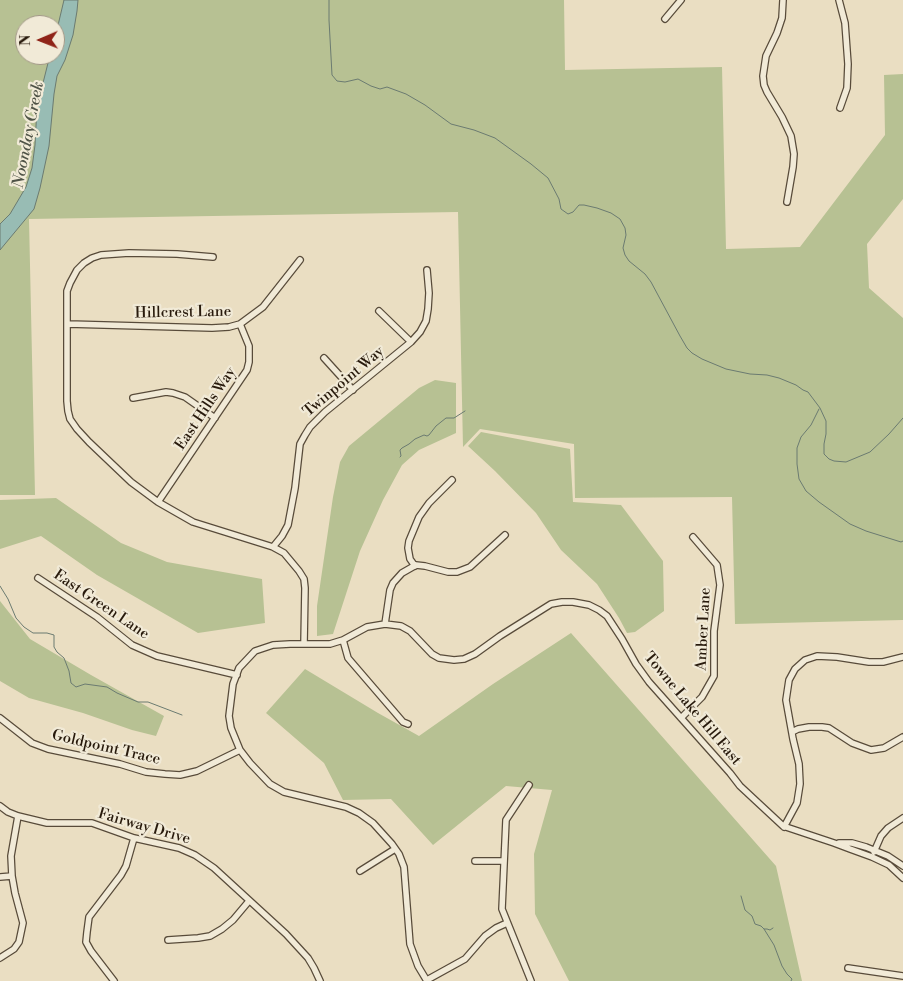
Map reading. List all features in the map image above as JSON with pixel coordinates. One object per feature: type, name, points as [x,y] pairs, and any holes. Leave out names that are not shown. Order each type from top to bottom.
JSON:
[{"type":"street","points":[[665,19],[681,0]]},
{"type":"street","points":[[783,0],[782,18],[766,56],[763,76],[767,92],[782,116],[791,136],[794,168],[787,202]]},
{"type":"street","points":[[839,0],[845,23],[848,64],[846,94],[840,108]]},
{"type":"street","points":[[213,257],[129,253],[101,255],[92,258],[77,270],[68,291],[66,400],[68,411],[70,419],[77,429],[131,482],[158,502],[193,522],[273,547],[284,554],[304,579],[304,644]]},
{"type":"street","name":"Hillcrest Lane","points":[[68,324],[212,328],[240,324],[263,307],[300,260]]},
{"type":"street","name":"Twinpoint Way","points":[[273,547],[288,525],[295,488],[300,444],[305,435],[315,422],[411,342],[420,332],[427,316],[429,293],[427,270]]},
{"type":"street","points":[[379,311],[411,342]]},
{"type":"street","name":"East Hills Way","points":[[158,502],[248,370],[249,346],[240,324]]},
{"type":"street","points":[[324,358],[353,390]]},
{"type":"street","points":[[133,398],[166,392],[172,393],[186,397],[215,418]]},
{"type":"street","points":[[414,566],[410,559],[408,548],[419,518],[429,504],[452,480]]},
{"type":"street","points":[[385,624],[390,590],[393,582],[402,573],[414,566],[425,566],[448,572],[457,572],[470,567],[505,535]]},
{"type":"street","name":"Amber Lane","points":[[681,718],[702,697],[714,676],[714,631],[720,585],[716,565],[693,537]]},
{"type":"street","name":"East Green Lane","points":[[38,578],[97,617],[132,645],[157,656],[237,675]]},
{"type":"street","name":"Towne Lake Hill East","points":[[427,980],[418,966],[410,944],[404,868],[399,854],[378,828],[359,813],[346,807],[284,792],[270,784],[240,750],[231,728],[230,716],[233,684],[239,668],[255,651],[273,645],[330,644],[344,640],[367,627],[385,624],[401,626],[410,631],[438,658],[464,659],[475,654],[551,604],[573,602],[588,605],[607,616],[649,682],[740,786],[784,827],[872,856],[889,865],[903,878]]},
{"type":"street","points":[[344,640],[348,658],[403,722],[408,724]]},
{"type":"street","points":[[784,827],[794,809],[799,790],[799,764],[786,700],[787,686],[791,674],[805,660],[818,656],[844,657],[863,662],[876,662],[903,657]]},
{"type":"street","name":"Goldpoint Trace","points":[[0,718],[32,743],[48,749],[120,764],[146,772],[180,775],[197,771],[240,750]]},
{"type":"street","points":[[792,732],[809,727],[828,728],[852,743],[871,750],[884,748],[903,737]]},
{"type":"street","points":[[529,785],[506,820],[502,909],[531,981]]},
{"type":"street","name":"Fairway Drive","points":[[0,806],[18,816],[47,823],[92,824],[134,838],[179,848],[196,856],[214,868],[286,934],[308,958],[320,981]]},
{"type":"street","points":[[0,958],[14,949],[19,942],[22,932],[23,923],[12,876],[11,856],[18,816]]},
{"type":"street","points":[[872,856],[881,836],[888,828],[903,818]]},
{"type":"street","points":[[114,981],[86,942],[86,932],[90,917],[126,866],[134,838]]},
{"type":"street","name":"Towne Lake Hill East","points":[[834,842],[852,843],[874,850],[888,856],[903,866]]},
{"type":"street","points":[[360,871],[395,849]]},
{"type":"street","points":[[475,861],[504,861]]},
{"type":"street","points":[[0,877],[12,876]]},
{"type":"street","points":[[168,940],[210,936],[233,920],[249,901]]},
{"type":"street","points":[[427,980],[464,959],[485,936],[496,928],[508,923]]},
{"type":"street","points":[[848,968],[903,976]]},
{"type":"green space","points":[[0,0],[564,0],[565,70],[722,67],[726,249],[800,247],[885,135],[884,75],[903,74],[903,199],[867,244],[869,288],[903,318],[903,620],[735,624],[732,497],[575,498],[574,444],[480,429],[463,447],[458,212],[29,219],[35,495],[0,495]]},
{"type":"green space","points":[[435,380],[456,383],[456,433],[419,450],[402,465],[383,500],[360,551],[333,634],[317,636],[317,606],[340,462],[349,446],[419,388]]},
{"type":"green space","points":[[481,432],[570,449],[573,502],[621,505],[663,561],[664,611],[635,632],[627,633],[597,584],[561,550],[536,513],[468,446]]},
{"type":"green space","points":[[56,498],[121,543],[167,562],[262,579],[265,623],[198,633],[97,575],[41,536],[0,549],[0,500]]},
{"type":"green space","points":[[0,601],[30,639],[164,716],[156,736],[29,698],[0,681]]},
{"type":"green space","points":[[571,633],[776,866],[802,981],[569,981],[535,914],[534,854],[552,790],[506,786],[433,845],[391,799],[343,800],[324,763],[266,713],[305,669],[419,736],[493,684]]},
{"type":"water","points":[[64,0],[78,0],[73,35],[65,60],[65,15],[60,15]]},
{"type":"water","points":[[48,65],[62,65],[57,76],[49,146],[34,209],[0,250],[0,224],[10,214],[26,187],[32,168],[37,107]]},
{"type":"waterway","name":"Noonday Creek","points":[[329,0],[332,75],[337,81],[345,82],[358,79],[380,89],[387,87],[406,94],[451,124],[495,138],[531,164],[548,178],[559,199],[561,209],[568,214],[573,212],[579,205],[584,205],[611,213],[620,219],[625,228],[626,235],[623,248],[625,255],[651,282],[687,348],[702,359],[726,369],[779,378],[808,392],[820,408],[826,421],[824,454],[829,459],[846,462],[870,452],[903,418]]},
{"type":"waterway","name":"Noonday Creek","points":[[819,409],[811,425],[801,437],[797,448],[799,479],[806,491],[850,524],[866,531],[903,541]]},
{"type":"waterway","points":[[400,457],[400,450],[402,448],[415,439],[429,435],[446,418],[454,418],[465,411]]},
{"type":"waterway","points":[[0,586],[16,618],[24,627],[33,633],[54,635],[54,647],[64,658],[71,683],[76,687],[85,684],[107,687],[138,702],[148,702],[182,715]]},
{"type":"waterway","points":[[741,896],[745,910],[752,916],[755,924],[764,929],[770,930],[773,928]]},
{"type":"waterway","points":[[764,929],[774,945],[782,966],[792,979],[791,981]]}]
